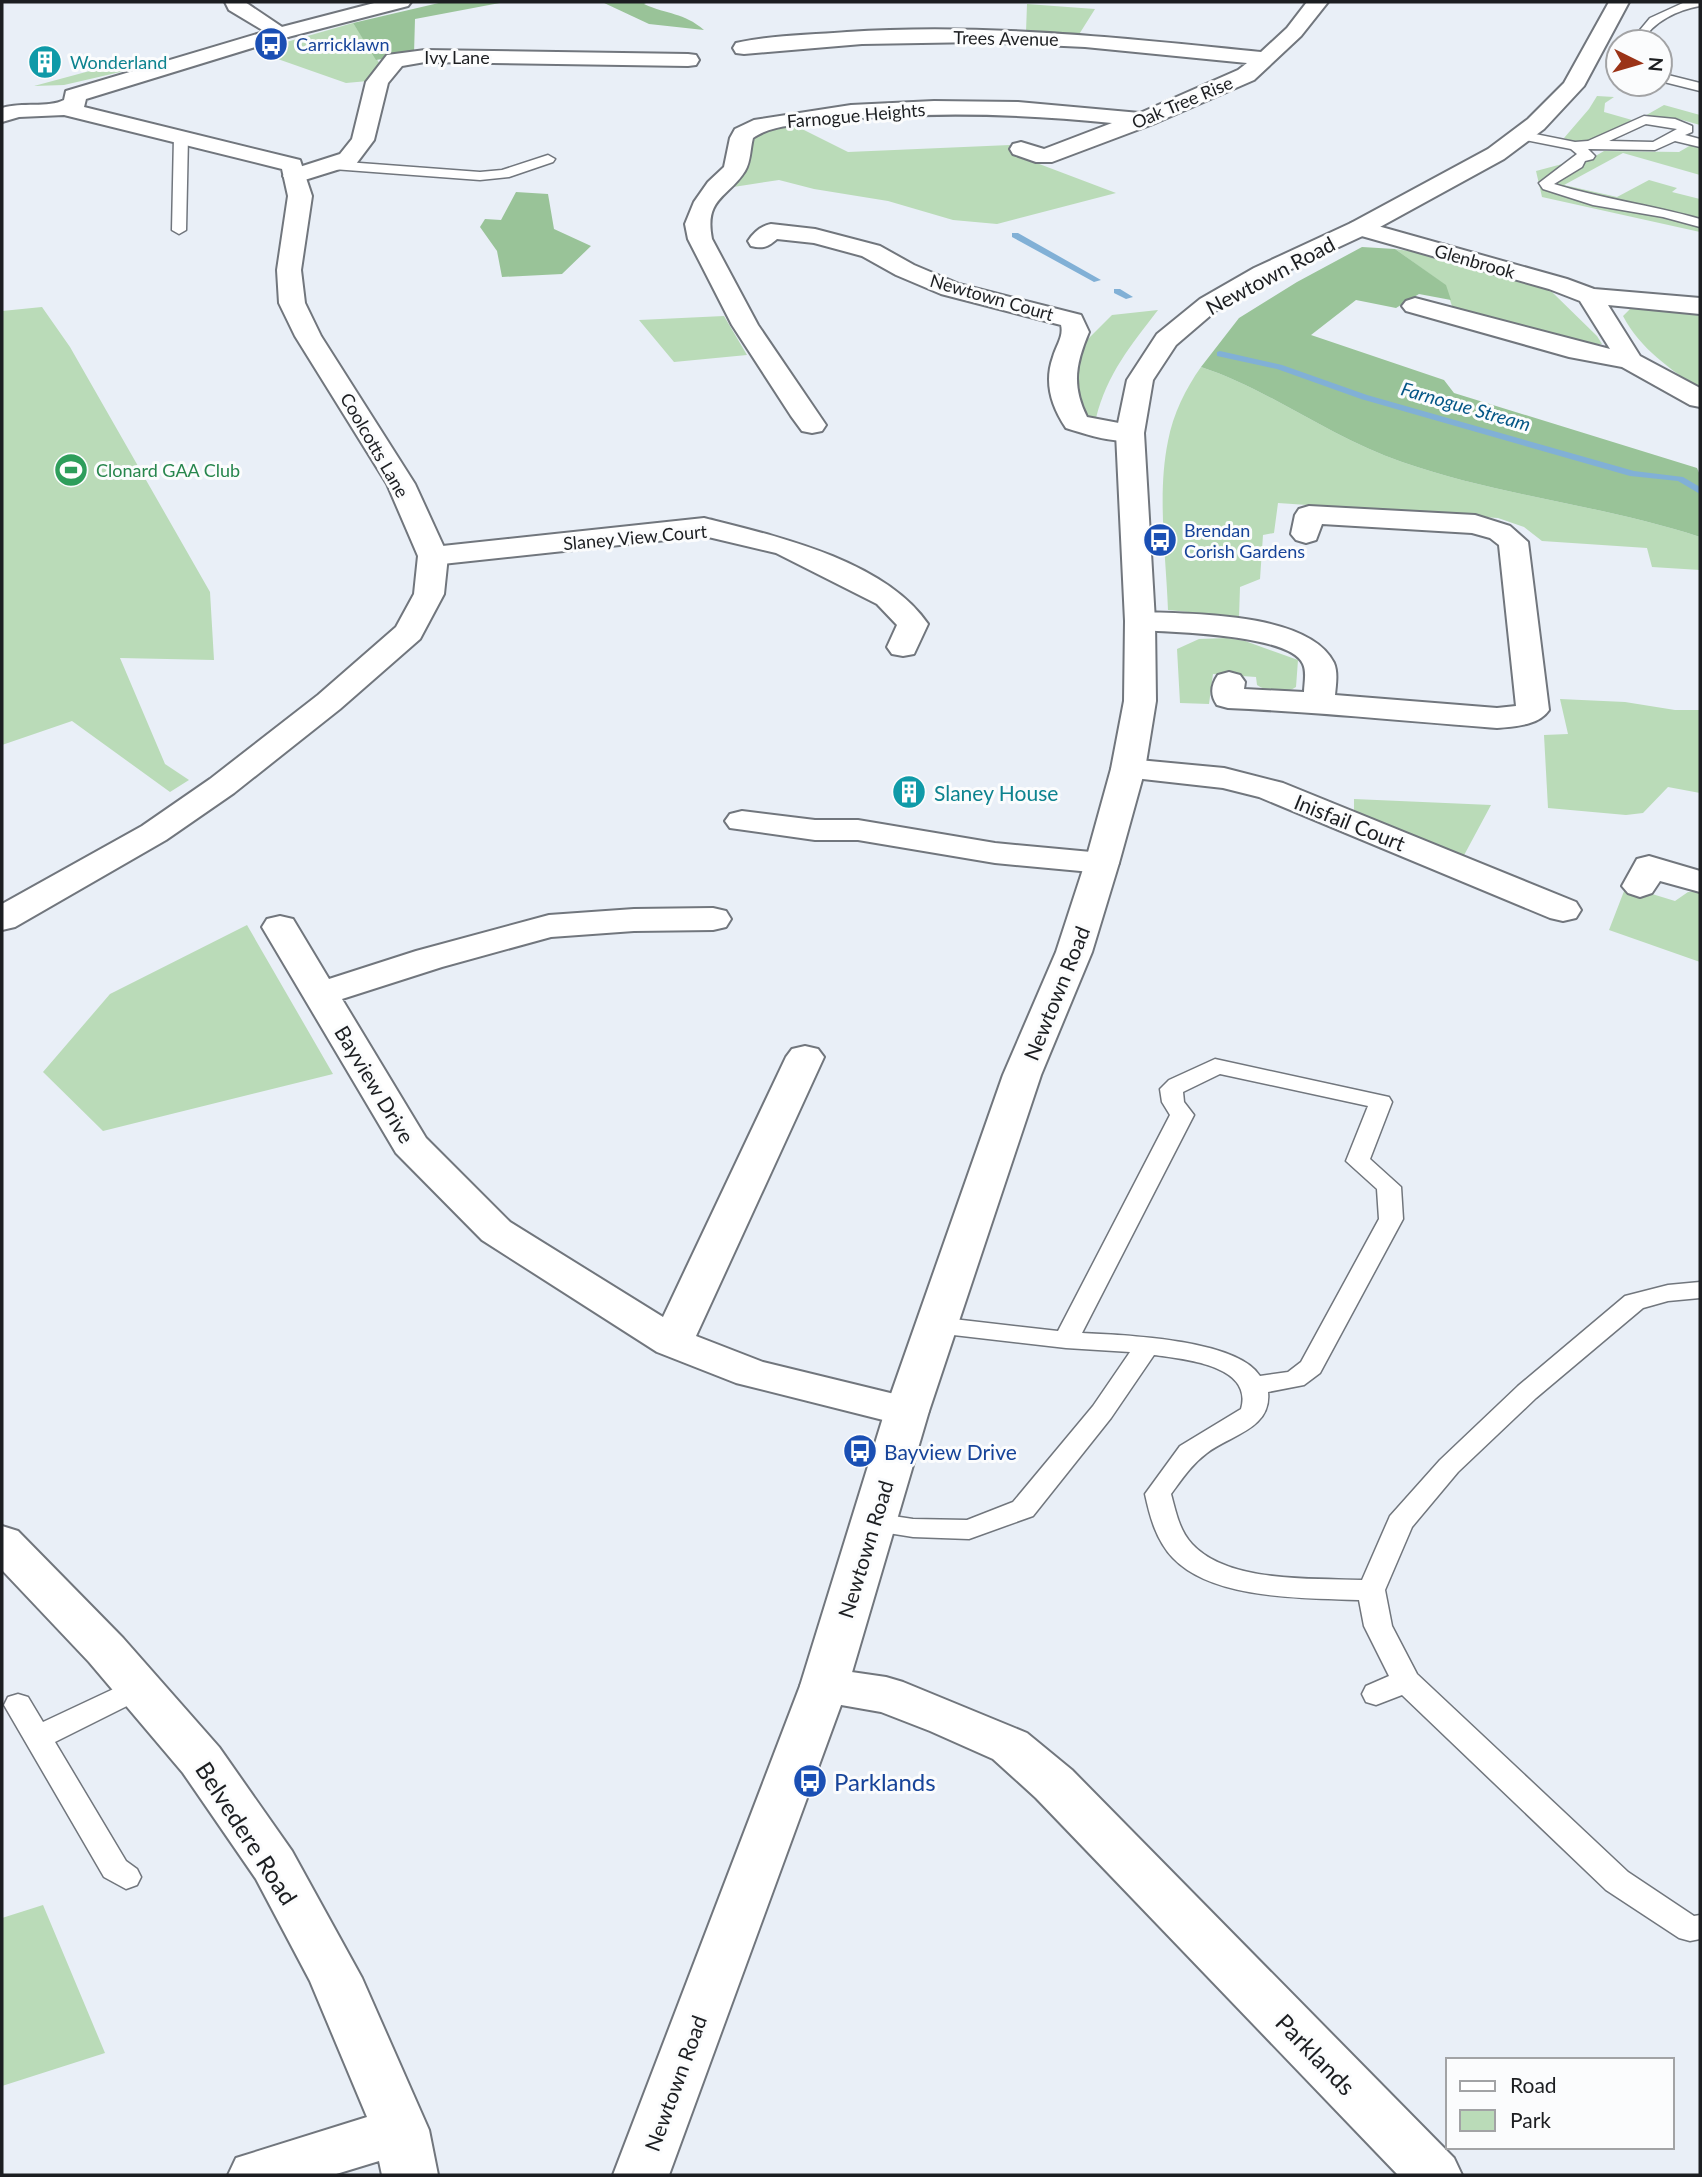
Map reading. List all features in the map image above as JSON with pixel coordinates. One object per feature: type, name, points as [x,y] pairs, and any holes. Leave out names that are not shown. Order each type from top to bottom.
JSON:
[{"type":"street","points":[[235,2],[236,6],[281,33]]},
{"type":"street","points":[[15,103],[37,112],[281,33],[401,2]]},
{"type":"street","name":"Oak Tree Rise","points":[[1021,149],[1044,157],[1142,120],[1241,77],[1266,59],[1295,31],[1318,2]]},
{"type":"street","name":"Newtown Road","points":[[641,2175],[824,1686],[907,1411],[936,1325],[1023,1075],[1074,952],[1102,863],[1128,769],[1140,701],[1140,621],[1130,433],[1140,380],[1166,340],[1209,304],[1264,273],[1360,228],[1496,153],[1536,124],[1573,86],[1619,2]]},
{"type":"street","name":"Trees Avenue","points":[[744,48],[880,37],[996,36],[1059,39],[1266,59]]},
{"type":"street","name":"Ivy Lane","points":[[295,176],[348,159],[363,140],[377,82],[394,60],[425,57],[688,60]]},
{"type":"street","points":[[69,102],[181,136],[292,165],[295,176]]},
{"type":"street","name":"Farnogue Heights","points":[[812,425],[794,403],[744,321],[702,247],[696,227],[705,202],[732,173],[739,161],[739,141],[745,132],[763,125],[818,116],[944,108],[1035,109],[1142,120]]},
{"type":"street","name":"Coolcotts Lane","points":[[2,919],[154,833],[222,786],[329,702],[415,625],[429,594],[433,556],[401,484],[308,336],[292,303],[289,270],[300,196],[295,176]]},
{"type":"street","name":"Glenbrook","points":[[1360,228],[1558,284],[1590,296],[1700,306]]},
{"type":"street","name":"Newtown Court","points":[[760,241],[771,231],[815,236],[871,251],[905,270],[950,289],[1072,320],[1076,332],[1065,356],[1060,387],[1076,422],[1130,433]]},
{"type":"street","points":[[1590,296],[1630,361]]},
{"type":"street","points":[[1415,306],[1578,351],[1630,361],[1700,400]]},
{"type":"street","points":[[1229,682],[1228,698],[1320,702],[1354,708],[1497,718],[1520,716],[1533,710],[1513,542],[1500,531],[1475,524],[1308,515],[1306,534]]},
{"type":"street","name":"Slaney View Court","points":[[433,556],[704,527],[786,547],[888,598],[913,624],[903,647]]},
{"type":"street","points":[[1140,621],[1229,625],[1273,636],[1309,650],[1319,664],[1320,702]]},
{"type":"street","name":"Inisfail Court","points":[[1128,769],[1224,778],[1271,790],[1563,910]]},
{"type":"street","points":[[742,821],[815,830],[858,830],[995,853],[1102,863]]},
{"type":"street","points":[[1640,886],[1649,866],[1700,882]]},
{"type":"street","points":[[320,993],[429,958],[549,926],[634,920],[713,919]]},
{"type":"street","name":"Bayview Drive","points":[[280,927],[410,1145],[496,1231],[673,1342],[751,1373],[907,1411]]},
{"type":"street","points":[[673,1342],[805,1057]]},
{"type":"street","name":"Belvedere Road","points":[[2,1542],[139,1688],[201,1760],[274,1865],[335,1978],[406,2153]]},
{"type":"street","name":"Parklands","points":[[824,1686],[886,1695],[1010,1746],[1054,1784],[1434,2175]]},
{"type":"street","points":[[256,2175],[406,2153]]},
{"type":"lane","points":[[1645,28],[1700,2]]},
{"type":"lane","points":[[1674,80],[1700,87]]},
{"type":"lane","points":[[1520,135],[1575,146],[1653,146],[1676,137],[1687,129],[1666,121],[1644,120],[1590,145]]},
{"type":"lane","points":[[179,230],[181,136]]},
{"type":"lane","points":[[1676,137],[1700,143]]},
{"type":"lane","points":[[1575,146],[1588,156],[1579,158],[1577,164],[1566,168],[1561,176],[1548,180],[1548,186],[1593,201],[1665,213],[1700,223]]},
{"type":"lane","points":[[332,164],[480,176],[504,174],[548,159]]},
{"type":"lane","points":[[1066,1339],[1182,1115],[1172,1102],[1171,1089],[1181,1082],[1202,1078],[1215,1066],[1381,1102],[1358,1161],[1389,1187],[1391,1219],[1311,1367],[1295,1379],[1255,1385]]},
{"type":"lane","points":[[1700,1290],[1668,1293],[1634,1302],[1527,1392],[1487,1418],[1400,1522],[1371,1590],[1378,1626],[1406,1681],[1617,1881],[1690,1928],[1700,1927]]},
{"type":"lane","points":[[936,1325],[1182,1349],[1216,1357],[1244,1373],[1255,1385],[1256,1400],[1250,1415],[1176,1465],[1158,1494],[1169,1532],[1186,1553],[1211,1571],[1253,1584],[1371,1590]]},
{"type":"lane","points":[[873,1522],[913,1528],[969,1530],[1023,1509],[1102,1412],[1147,1347]]},
{"type":"lane","points":[[1376,1694],[1406,1681]]},
{"type":"lane","points":[[38,1737],[139,1688]]},
{"type":"lane","points":[[18,1705],[115,1869],[126,1877]]},
{"type":"green space","points":[[443,2],[505,2],[415,19],[414,54],[376,60],[353,23]]},
{"type":"green space","points":[[602,2],[648,2],[644,4],[682,17],[704,30],[649,24]]},
{"type":"green space","points":[[1027,4],[1095,9],[1078,36],[1026,32]]},
{"type":"green space","points":[[353,23],[380,64],[368,81],[346,83],[255,51]]},
{"type":"green space","points":[[123,62],[129,70],[64,85],[34,86]]},
{"type":"green space","points":[[1597,96],[1612,98],[1605,103],[1604,112],[1632,120],[1590,140],[1581,142],[1564,138]]},
{"type":"green space","points":[[1664,105],[1700,115],[1700,125],[1675,118],[1643,117]]},
{"type":"green space","points":[[794,125],[848,152],[1010,145],[1026,159],[1116,193],[997,224],[953,220],[888,201],[814,189],[779,180],[727,188],[748,167],[751,138],[767,130]]},
{"type":"green space","points":[[1691,145],[1700,148],[1700,175],[1623,153],[1564,185],[1617,197],[1649,180],[1677,188],[1672,192],[1700,199],[1700,232],[1542,197],[1536,171],[1566,163],[1582,164],[1604,151],[1679,152]]},
{"type":"green space","points":[[516,192],[548,194],[554,229],[591,246],[562,274],[502,277],[497,251],[480,227],[485,219],[501,220]]},
{"type":"green space","points":[[1362,247],[1395,249],[1446,285],[1451,300],[1419,294],[1396,308],[1356,300],[1311,335],[1444,380],[1454,393],[1697,468],[1700,475],[1700,537],[1626,517],[1476,484],[1402,462],[1350,440],[1252,388],[1201,367],[1239,318],[1297,282]]},
{"type":"green space","points":[[1395,249],[1415,252],[1552,292],[1602,344],[1589,345],[1453,309],[1445,285]]},
{"type":"green space","name":"Clonard GAA Club","points":[[42,307],[70,347],[210,592],[214,660],[120,658],[165,764],[189,780],[170,792],[72,721],[2,745],[2,311]]},
{"type":"green space","points":[[1651,307],[1700,313],[1700,390],[1647,348],[1623,316],[1630,309]]},
{"type":"green space","points":[[1158,310],[1113,374],[1096,418],[1089,418],[1080,408],[1074,364],[1085,342],[1112,315]]},
{"type":"green space","points":[[724,316],[747,355],[674,362],[639,320]]},
{"type":"green space","points":[[1201,367],[1252,388],[1350,440],[1402,462],[1476,484],[1626,517],[1700,537],[1700,570],[1652,567],[1647,548],[1542,541],[1524,527],[1498,518],[1278,503],[1274,533],[1263,535],[1260,579],[1240,587],[1239,617],[1168,610],[1163,525],[1165,461],[1170,431],[1177,411]]},
{"type":"green space","points":[[1227,638],[1245,641],[1298,660],[1296,687],[1287,691],[1271,691],[1257,685],[1256,677],[1213,674],[1209,704],[1180,703],[1177,649],[1199,639]]},
{"type":"green space","points":[[1560,699],[1625,702],[1675,710],[1700,710],[1700,793],[1668,787],[1643,813],[1626,815],[1548,808],[1544,735],[1568,734]]},
{"type":"green space","points":[[1354,799],[1491,805],[1462,859],[1354,812]]},
{"type":"green space","points":[[1626,886],[1675,901],[1688,892],[1700,892],[1700,962],[1609,930]]},
{"type":"green space","points":[[247,925],[333,1074],[103,1131],[43,1072],[110,994]]},
{"type":"green space","points":[[43,1905],[105,2053],[2,2086],[2,1918]]},
{"type":"waterway","name":"Farnogue Stream","points":[[1015,235],[1097,280]]},
{"type":"waterway","name":"Farnogue Stream","points":[[1117,291],[1129,297]]},
{"type":"waterway","name":"Farnogue Stream","points":[[1220,354],[1279,367],[1364,397],[1633,474],[1680,479],[1700,491]]},
{"type":"place","name":"Carricklawn","points":[[271,44]]},
{"type":"place","name":"Wonderland","points":[[45,62]]},
{"type":"place","name":"Clonard GAA Club","points":[[71,470]]},
{"type":"place","name":"Brendan Corish Gardens","points":[[1160,540]]},
{"type":"place","name":"Slaney House","points":[[909,792]]},
{"type":"place","name":"Bayview Drive","points":[[860,1451]]},
{"type":"place","name":"Parklands","points":[[810,1781]]}]
